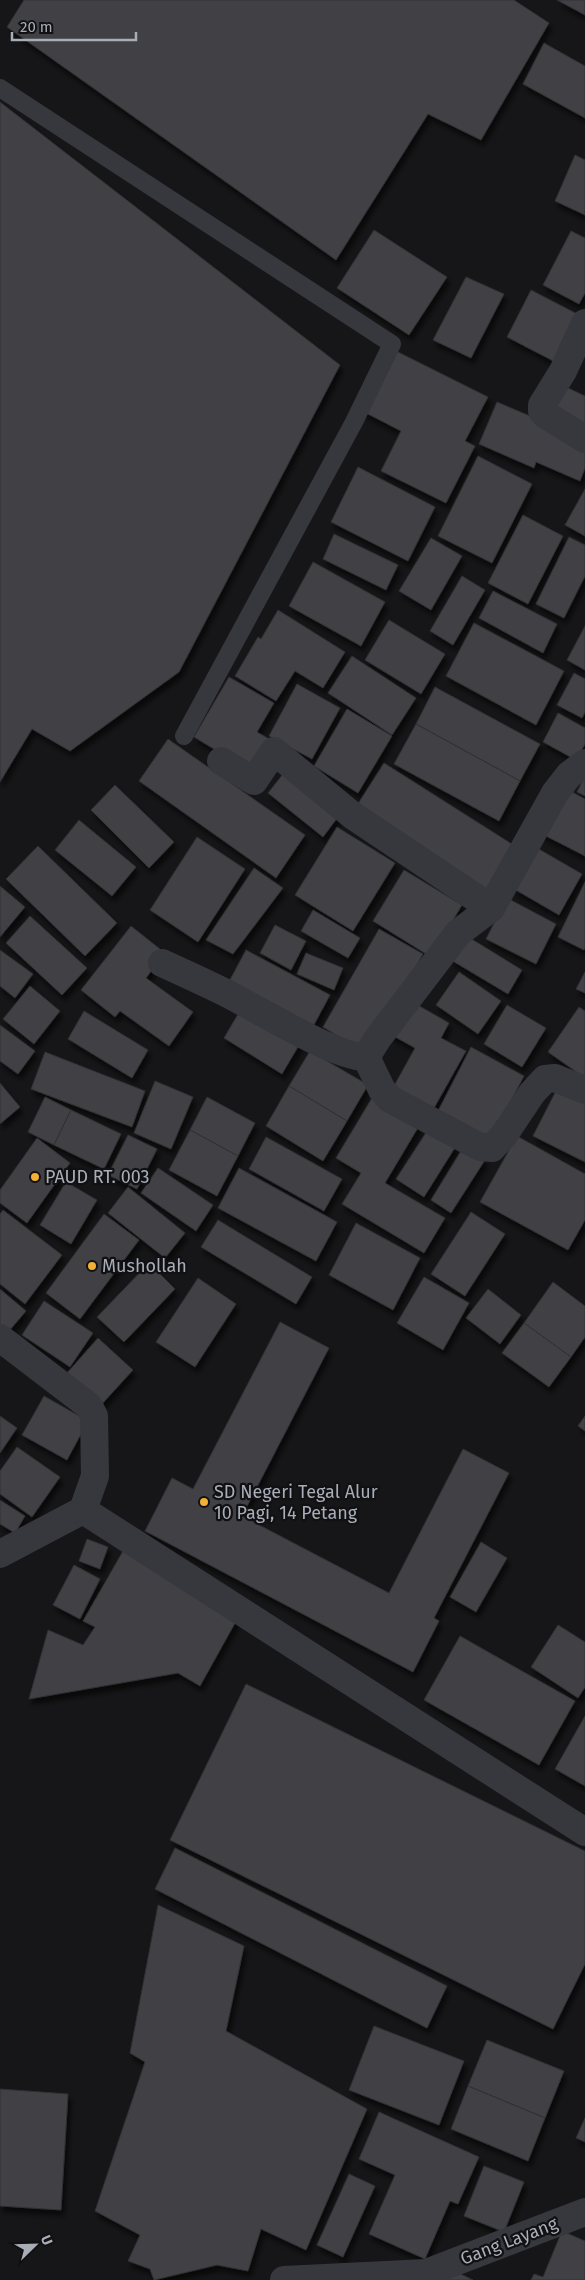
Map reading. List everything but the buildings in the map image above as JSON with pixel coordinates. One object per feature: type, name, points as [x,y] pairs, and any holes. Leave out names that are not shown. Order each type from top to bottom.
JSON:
[{"type":"street","points":[[585,323],[563,371],[542,405],[542,411],[546,416],[585,439]]},
{"type":"street","points":[[221,761],[254,781],[274,751],[352,815],[491,908]]},
{"type":"street","points":[[366,1057],[378,1038],[458,933],[491,908],[555,793],[569,775],[585,763]]},
{"type":"street","points":[[162,963],[225,992],[298,1031],[340,1050],[359,1057],[366,1057]]},
{"type":"street","points":[[366,1057],[382,1090],[390,1099],[480,1147],[492,1148],[504,1135],[532,1093],[545,1079],[555,1078],[585,1090]]},
{"type":"street","points":[[0,1338],[92,1411],[94,1416],[96,1476],[83,1510],[0,1554]]},
{"type":"street","points":[[83,1510],[585,1832]]},
{"type":"street","name":"Gang Layang","points":[[284,2280],[426,2273],[585,2212]]},
{"type":"lane","points":[[0,88],[392,344],[354,422],[184,736]]},
{"type":"place","name":"PAUD RT. 003","points":[[35,1177]]},
{"type":"place","name":"Mushollah","points":[[92,1266]]},
{"type":"place","name":"SD Negeri Tegal Alur 10 Pagi, 14 Petang","points":[[204,1502]]}]
